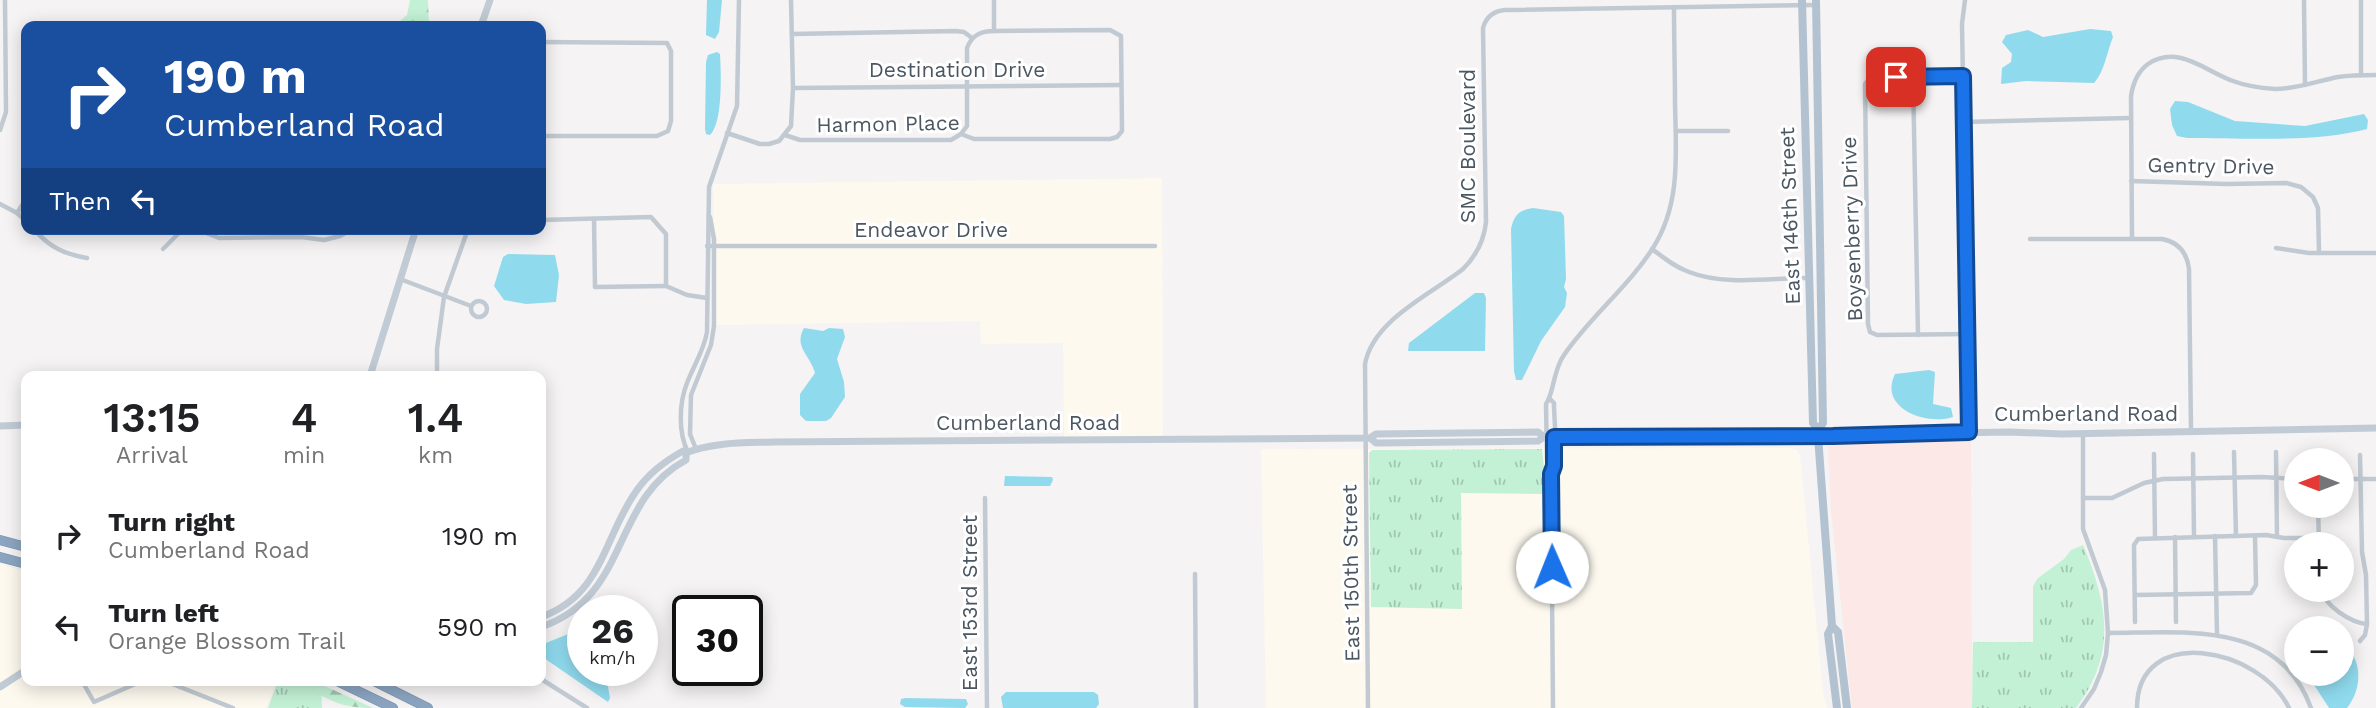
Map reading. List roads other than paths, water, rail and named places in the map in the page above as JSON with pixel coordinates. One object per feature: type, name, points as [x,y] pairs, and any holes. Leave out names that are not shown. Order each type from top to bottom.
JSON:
[{"type":"highway","points":[[0,540],[21,546]]},
{"type":"highway","points":[[0,557],[21,563]]},
{"type":"highway","points":[[347,686],[393,708]]},
{"type":"highway","points":[[384,686],[428,708]]},
{"type":"main road","name":"East 146th Street","points":[[1816,2],[1822,320],[1822,423],[1818,433]]},
{"type":"main road","name":"East 146th Street","points":[[1802,3],[1813,424],[1818,433],[1832,626],[1828,634],[1837,708]]},
{"type":"main road","name":"East 146th Street","points":[[1832,626],[1838,632],[1847,708]]},
{"type":"street","points":[[0,130],[6,112],[3,22],[5,0]]},
{"type":"street","points":[[483,21],[490,0]]},
{"type":"street","points":[[690,451],[682,438],[683,401],[687,384],[705,342],[712,222],[709,216],[710,181],[737,106],[739,0]]},
{"type":"street","points":[[727,133],[760,144],[779,141],[791,126],[791,0]]},
{"type":"street","points":[[994,30],[995,0]]},
{"type":"street","points":[[1965,0],[1962,24],[1969,432]]},
{"type":"street","points":[[2304,0],[2305,85]]},
{"type":"street","points":[[2361,0],[2361,75]]},
{"type":"street","points":[[1553,708],[1551,474],[1554,466],[1548,437],[1553,403],[1550,399],[1552,381],[1565,353],[1652,249],[1666,220],[1674,195],[1674,7],[1816,2]]},
{"type":"street","name":"SMC Boulevard","points":[[1368,438],[1365,364],[1375,338],[1392,321],[1463,269],[1477,252],[1484,236],[1483,28],[1491,15],[1505,10],[1674,7]]},
{"type":"street","points":[[961,134],[968,121],[967,48],[972,38],[979,33],[994,30],[1110,30],[1121,36],[1121,85]]},
{"type":"street","points":[[792,34],[956,31],[964,32],[972,38]]},
{"type":"street","points":[[546,42],[664,42],[669,45],[671,51],[671,125],[662,135],[546,136]]},
{"type":"street","points":[[2132,238],[2131,96],[2137,76],[2152,62],[2169,57],[2191,60],[2223,77],[2246,85],[2280,89],[2336,78],[2376,75]]},
{"type":"street","points":[[1918,335],[1913,77],[1963,76]]},
{"type":"street","name":"Boysenberry Drive","points":[[1913,77],[1879,78],[1867,81],[1864,88],[1868,324],[1870,331],[1877,335],[1969,334]]},
{"type":"street","name":"Destination Drive","points":[[793,88],[1121,85]]},
{"type":"street","name":"Harmon Place","points":[[785,135],[800,140],[951,140],[961,134],[974,139],[1113,139],[1122,131],[1121,85]]},
{"type":"street","points":[[1964,122],[2131,118]]},
{"type":"street","points":[[1676,131],[1728,131]]},
{"type":"street","name":"Gentry Drive","points":[[2131,181],[2286,183],[2301,187],[2309,193],[2318,208],[2319,253]]},
{"type":"street","points":[[0,204],[21,217]]},
{"type":"street","points":[[17,213],[21,207]]},
{"type":"street","points":[[546,220],[651,217],[666,234],[666,286]]},
{"type":"street","points":[[594,219],[595,286],[666,286],[687,295],[707,298]]},
{"type":"street","points":[[39,235],[61,252],[87,258]]},
{"type":"street","points":[[163,249],[177,235]]},
{"type":"street","points":[[211,235],[219,238],[301,237],[324,240],[343,235]]},
{"type":"street","points":[[372,371],[414,235]]},
{"type":"street","points":[[437,371],[444,297],[466,235]]},
{"type":"street","points":[[2030,239],[2169,240],[2182,250],[2188,263],[2191,431]]},
{"type":"street","points":[[546,625],[566,615],[593,592],[606,575],[643,499],[661,478],[686,460],[690,451],[691,395],[712,338],[711,246]]},
{"type":"street","name":"Endeavor Drive","points":[[711,246],[1155,246]]},
{"type":"street","points":[[2276,248],[2302,253],[2376,253]]},
{"type":"street","points":[[1652,249],[1682,269],[1706,277],[1809,278]]},
{"type":"street","points":[[400,279],[471,306]]},
{"type":"street","points":[[0,426],[21,425]]},
{"type":"street","name":"Cumberland Road","points":[[546,615],[559,609],[586,586],[599,567],[638,488],[682,451],[773,442],[1368,438],[1376,434],[1538,432],[1548,437],[2376,428]]},
{"type":"street","points":[[2081,708],[2094,689],[2101,672],[2108,633],[2105,590],[2083,529],[2083,433]]},
{"type":"street","name":"East 150th Street","points":[[1368,438],[1368,708]]},
{"type":"street","points":[[2234,452],[2236,536]]},
{"type":"street","points":[[2276,452],[2277,537]]},
{"type":"street","points":[[2154,454],[2155,538]]},
{"type":"street","points":[[2193,454],[2194,537]]},
{"type":"street","points":[[2360,455],[2367,624],[2365,635],[2360,641]]},
{"type":"street","points":[[2083,498],[2112,498],[2153,480],[2262,477],[2284,479]]},
{"type":"street","points":[[2354,479],[2376,479]]},
{"type":"street","name":"East 153rd Street","points":[[985,498],[987,708]]},
{"type":"street","points":[[2216,536],[2217,634]]},
{"type":"street","points":[[2135,595],[2249,594],[2256,585],[2255,536]]},
{"type":"street","points":[[2175,537],[2176,622]]},
{"type":"street","points":[[2135,622],[2134,545],[2140,538],[2284,538]]},
{"type":"street","points":[[1195,574],[1196,708]]},
{"type":"street","points":[[2327,602],[2359,623],[2367,624]]},
{"type":"street","points":[[2108,633],[2217,634],[2253,644],[2273,657],[2294,678],[2311,708]]},
{"type":"street","points":[[2137,708],[2141,681],[2163,659],[2177,655],[2208,654],[2230,657],[2259,672],[2281,692],[2289,708]]},
{"type":"street","points":[[0,689],[21,674]]},
{"type":"street","points":[[546,682],[587,708]]},
{"type":"street","points":[[0,689],[6,686],[15,687]]},
{"type":"street","points":[[85,686],[94,702],[131,686]]},
{"type":"street","points":[[178,686],[233,708]]},
{"type":"water","points":[[707,0],[722,0],[719,32],[715,39],[706,35]]},
{"type":"water","points":[[2090,29],[2111,31],[2113,37],[2103,67],[2094,83],[2026,81],[2001,84],[2002,68],[2011,62],[2012,54],[2002,42],[2006,35],[2028,30],[2043,37]]},
{"type":"water","points":[[717,52],[720,54],[720,97],[717,120],[710,135],[706,134],[705,129],[706,62],[708,55]]},
{"type":"water","points":[[2175,101],[2188,102],[2235,121],[2305,126],[2364,114],[2368,120],[2367,129],[2301,138],[2187,138],[2177,136],[2172,125],[2170,109]]},
{"type":"water","points":[[1533,208],[1561,212],[1564,216],[1564,287],[1567,293],[1565,307],[1541,341],[1522,380],[1516,380],[1511,229],[1518,214]]},
{"type":"water","points":[[508,254],[555,255],[559,275],[556,302],[526,304],[504,300],[494,286],[503,257]]},
{"type":"water","points":[[1475,293],[1484,293],[1486,298],[1485,351],[1408,351],[1409,343]]},
{"type":"water","points":[[804,328],[823,331],[829,328],[843,329],[845,337],[837,359],[844,382],[845,397],[826,421],[806,421],[800,415],[800,394],[815,373],[802,346],[801,335]]},
{"type":"water","points":[[1929,370],[1935,372],[1933,404],[1951,408],[1953,417],[1930,419],[1918,416],[1899,405],[1893,396],[1895,374]]},
{"type":"water","points":[[1005,476],[1052,477],[1053,480],[1050,486],[1004,486]]},
{"type":"water","points":[[567,634],[567,674],[546,659],[546,643]]},
{"type":"water","points":[[2354,657],[2358,674],[2356,692],[2347,708],[2329,708],[2315,686],[2354,686]]},
{"type":"water","points":[[585,686],[608,686],[608,702]]},
{"type":"water","points":[[1006,692],[1094,692],[1098,695],[1099,704],[1096,708],[1003,708],[1001,697]]},
{"type":"water","points":[[901,699],[966,699],[968,704],[965,708],[905,707],[900,704]]}]
